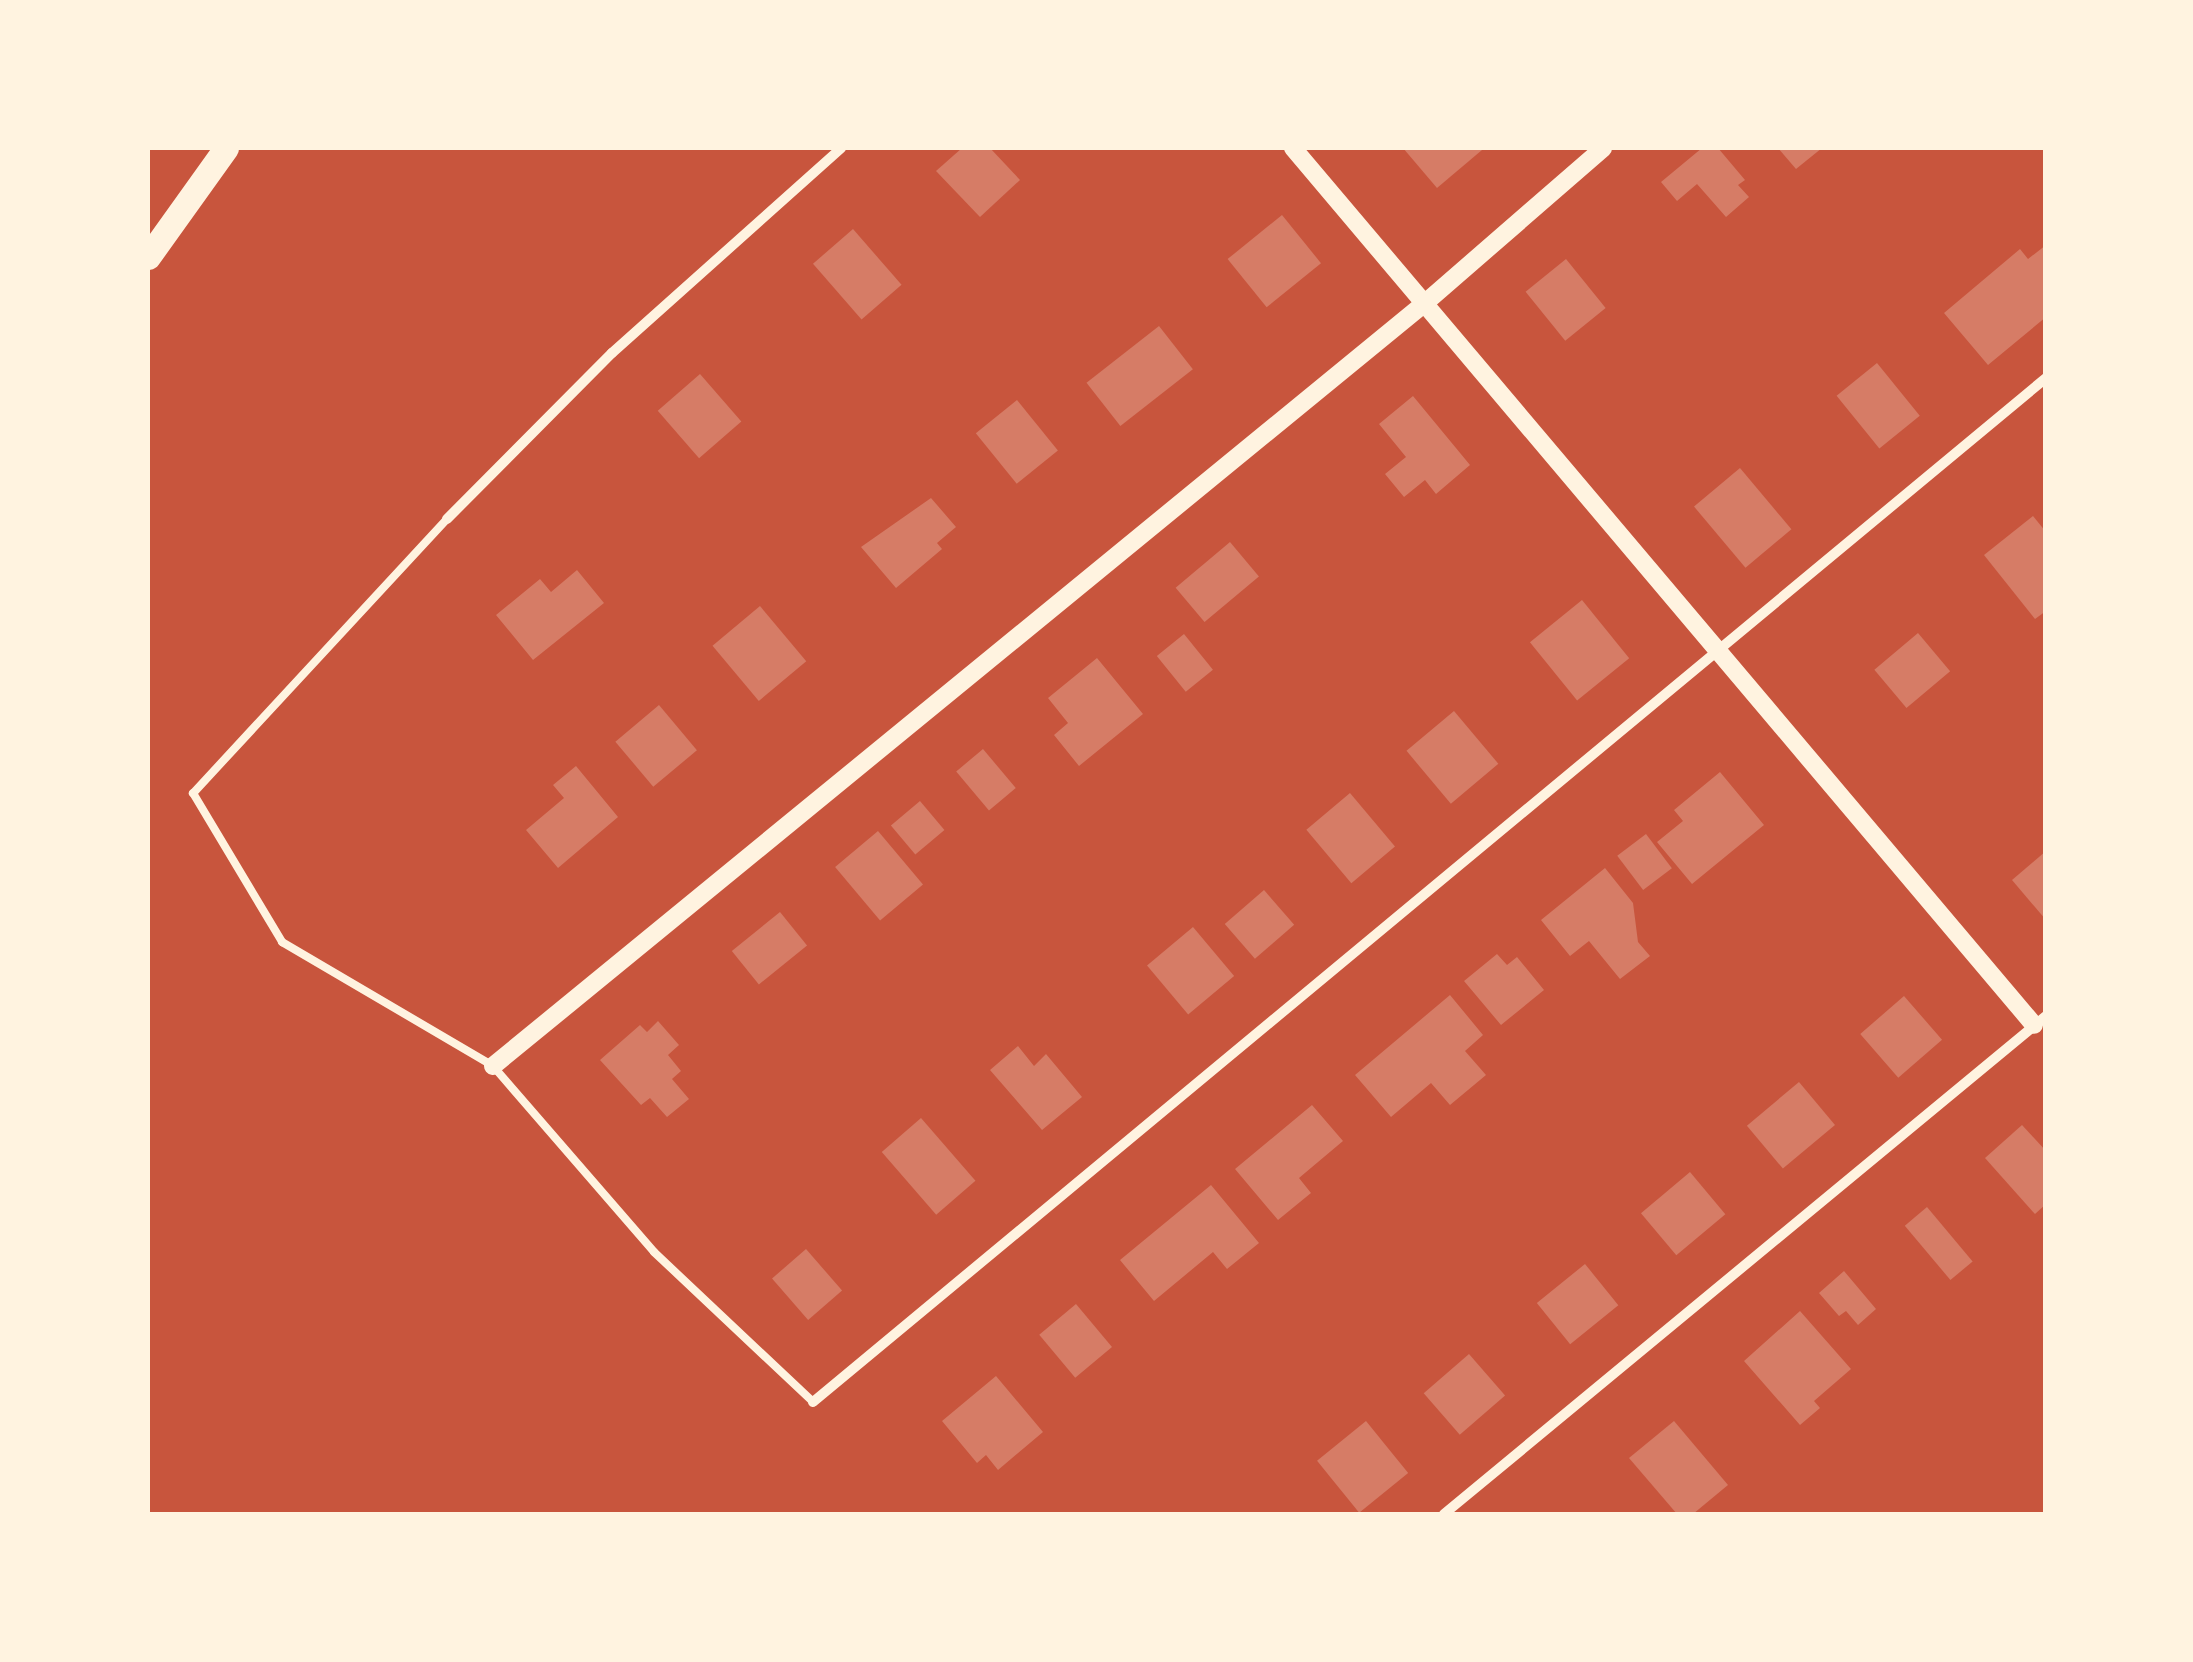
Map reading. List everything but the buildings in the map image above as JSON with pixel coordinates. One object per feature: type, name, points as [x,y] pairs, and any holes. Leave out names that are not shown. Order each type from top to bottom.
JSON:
[{"type":"main road","points":[[148,257],[226,148]]},
{"type":"street","points":[[447,519],[612,352],[841,148]]},
{"type":"street","points":[[1293,148],[1718,655],[2040,1021],[1444,1514]]},
{"type":"street","points":[[493,1066],[1425,303],[1603,148]]},
{"type":"street","points":[[813,1402],[1718,655],[2046,378]]},
{"type":"lane","points":[[447,519],[193,793],[282,942],[493,1066],[654,1252],[813,1402]]}]
